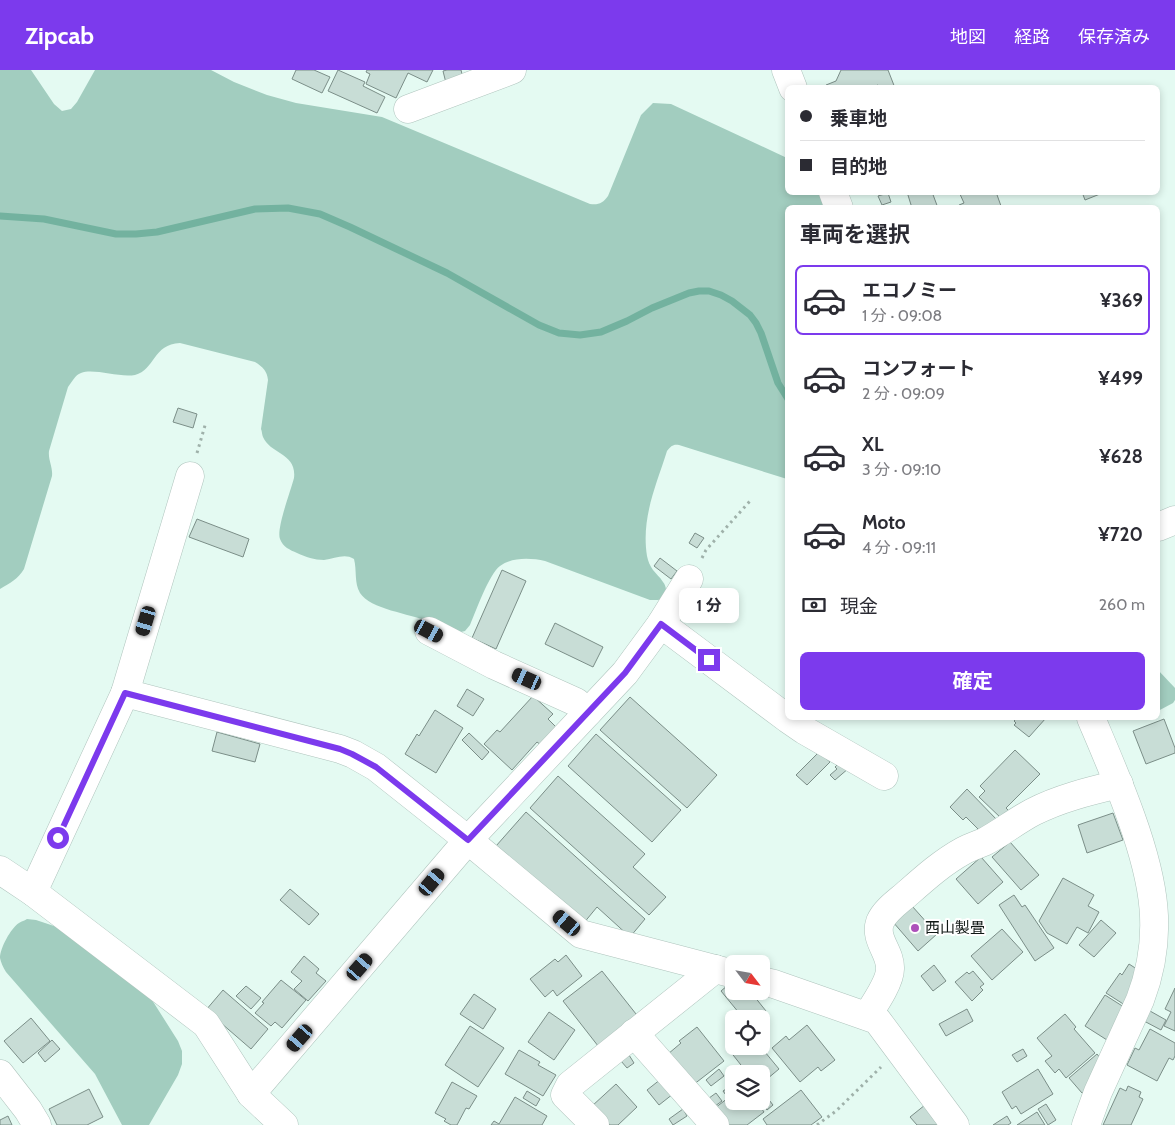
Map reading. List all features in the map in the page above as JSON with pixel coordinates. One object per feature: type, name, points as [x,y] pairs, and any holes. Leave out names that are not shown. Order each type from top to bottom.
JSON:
[{"type":"street","points":[[408,109],[512,70]]},
{"type":"street","points":[[786,70],[792,85]]},
{"type":"street","points":[[33,892],[125,693],[190,476]]},
{"type":"street","points":[[1160,526],[1175,520]]},
{"type":"street","points":[[251,1094],[468,840],[625,673],[661,624],[689,579]]},
{"type":"street","points":[[661,624],[785,716]]},
{"type":"street","points":[[429,631],[494,665],[576,702],[588,712]]},
{"type":"street","points":[[125,693],[340,749],[352,754],[376,767],[468,840],[581,934],[724,971]]},
{"type":"street","points":[[791,720],[884,776]]},
{"type":"street","points":[[1086,1125],[1098,1092],[1146,984],[1153,953],[1154,922],[1152,890],[1141,843],[1092,720]]},
{"type":"street","points":[[867,1016],[888,980],[891,971],[890,962],[881,943],[879,924],[891,908],[928,874],[946,861],[964,850],[984,842],[1033,812],[1076,795],[1119,784]]},
{"type":"street","points":[[0,870],[33,892],[206,1024],[251,1094],[284,1125]]},
{"type":"street","points":[[595,1125],[565,1095],[570,1085],[634,1033],[724,971]]},
{"type":"street","points":[[770,983],[877,1020],[956,1125]]},
{"type":"street","points":[[634,1033],[715,1125]]},
{"type":"street","points":[[0,1074],[28,1110],[37,1125]]},
{"type":"path","points":[[190,476],[206,422]]},
{"type":"path","points":[[689,579],[706,550],[750,501]]},
{"type":"path","points":[[817,1125],[836,1111],[899,1049]]},
{"type":"green space","points":[[0,70],[31,70],[54,104],[62,111],[71,109],[77,102],[95,70],[211,70],[234,82],[267,95],[296,103],[382,117],[590,204],[600,203],[608,196],[641,115],[653,103],[671,104],[785,157],[785,195],[822,195],[823,205],[785,205],[785,478],[679,445],[672,446],[667,451],[654,490],[646,528],[647,558],[652,568],[665,584],[666,592],[661,599],[650,600],[545,561],[528,559],[510,561],[496,570],[483,593],[470,625],[465,631],[457,633],[428,621],[372,603],[360,593],[357,585],[354,559],[343,556],[324,560],[313,559],[294,552],[281,542],[280,527],[294,478],[294,470],[287,459],[266,443],[261,429],[268,380],[266,372],[255,362],[180,343],[171,344],[164,348],[147,368],[135,375],[86,372],[79,374],[68,387],[49,451],[52,476],[24,569],[10,583],[0,589]]},
{"type":"green space","points":[[1160,672],[1175,688],[1175,700],[1160,710]]},
{"type":"green space","points":[[27,919],[57,927],[140,985],[152,1000],[178,1041],[182,1051],[182,1064],[178,1075],[149,1125],[122,1125],[95,1074],[6,972],[0,958],[2,949],[13,929]]},
{"type":"building","points":[[296,70],[314,70],[330,77],[322,93],[292,79]]},
{"type":"building","points":[[338,70],[365,82],[363,86],[385,97],[377,113],[328,91]]},
{"type":"building","points":[[367,70],[433,70],[427,82],[408,73],[396,98],[366,84],[370,74],[366,72]]},
{"type":"building","points":[[461,70],[463,78],[446,83],[443,71]]},
{"type":"building","points":[[841,70],[888,70],[894,85],[826,85],[836,81]]},
{"type":"building","points":[[889,195],[891,202],[882,205],[878,196]]},
{"type":"building","points":[[908,195],[933,195],[937,205],[911,205]]},
{"type":"building","points":[[960,195],[997,195],[1001,205],[959,205],[964,203]]},
{"type":"building","points":[[1083,195],[1098,195],[1085,200]]},
{"type":"building","points":[[178,408],[197,414],[193,428],[173,422]]},
{"type":"building","points":[[197,519],[249,539],[243,557],[189,537]]},
{"type":"building","points":[[695,533],[704,538],[697,548],[689,543]]},
{"type":"building","points":[[660,558],[677,571],[671,579],[654,566]]},
{"type":"building","points":[[502,570],[526,581],[496,649],[472,638]]},
{"type":"building","points":[[555,623],[603,647],[593,667],[545,644]]},
{"type":"building","points":[[467,689],[484,699],[473,716],[457,706]]},
{"type":"building","points":[[533,696],[553,714],[548,719],[557,728],[541,745],[537,742],[512,770],[484,744],[497,730],[500,732]]},
{"type":"building","points":[[630,697],[717,775],[687,808],[600,730]]},
{"type":"building","points":[[435,710],[463,728],[436,773],[405,754]]},
{"type":"building","points":[[1164,719],[1175,748],[1175,753],[1146,764],[1133,731]]},
{"type":"building","points":[[1044,720],[1029,737],[1014,725],[1016,723],[1014,721]]},
{"type":"building","points":[[217,732],[260,744],[255,762],[212,751]]},
{"type":"building","points":[[469,733],[489,752],[482,760],[462,740]]},
{"type":"building","points":[[596,734],[681,810],[652,842],[568,766]]},
{"type":"building","points":[[1015,750],[1040,774],[1006,808],[1010,812],[1002,819],[979,797],[985,791],[980,786]]},
{"type":"building","points":[[819,752],[830,762],[807,785],[796,775]]},
{"type":"building","points":[[842,760],[849,768],[835,780],[830,775],[837,769],[835,767]]},
{"type":"building","points":[[558,776],[645,854],[633,867],[666,897],[649,915],[530,808]]},
{"type":"building","points":[[967,789],[998,821],[984,835],[966,817],[963,820],[950,807]]},
{"type":"building","points":[[526,812],[645,919],[630,937],[597,907],[583,924],[496,846]]},
{"type":"building","points":[[1113,813],[1123,840],[1087,853],[1078,825]]},
{"type":"building","points":[[1010,842],[1039,875],[1021,890],[992,857]]},
{"type":"building","points":[[981,857],[1003,882],[978,904],[956,879]]},
{"type":"building","points":[[1063,878],[1094,895],[1088,906],[1099,912],[1088,933],[1077,927],[1067,944],[1047,933],[1039,921]]},
{"type":"building","points":[[290,889],[319,914],[309,925],[280,900]]},
{"type":"building","points":[[1014,895],[1022,907],[1025,905],[1054,948],[1035,961],[999,905]]},
{"type":"building","name":"西山製畳","points":[[912,906],[937,934],[918,951],[893,922]]},
{"type":"building","points":[[1101,920],[1116,933],[1094,957],[1079,945]]},
{"type":"building","points":[[1002,929],[1023,952],[992,980],[971,956]]},
{"type":"building","points":[[566,955],[582,976],[557,996],[553,990],[545,997],[530,979],[555,959],[558,962]]},
{"type":"building","points":[[304,956],[319,969],[316,973],[326,981],[308,1001],[294,989],[302,981],[291,972]]},
{"type":"building","points":[[1129,964],[1143,973],[1128,1007],[1106,993]]},
{"type":"building","points":[[934,965],[946,981],[933,991],[921,976]]},
{"type":"building","points":[[602,971],[640,1019],[602,1051],[563,1001]]},
{"type":"building","points":[[973,971],[984,984],[980,987],[983,990],[972,1001],[955,982],[967,972],[969,974]]},
{"type":"building","points":[[281,980],[306,1000],[282,1028],[275,1022],[271,1026],[255,1013]]},
{"type":"building","points":[[246,986],[261,998],[251,1009],[236,996]]},
{"type":"building","points":[[725,988],[725,996],[721,991]]},
{"type":"building","points":[[1175,988],[1175,1031],[1164,1026],[1171,1012],[1165,1009]]},
{"type":"building","points":[[223,990],[268,1029],[251,1049],[206,1010]]},
{"type":"building","points":[[474,994],[496,1009],[483,1029],[460,1014]]},
{"type":"building","points":[[1105,995],[1127,1009],[1107,1040],[1085,1026]]},
{"type":"building","points":[[728,1000],[757,1000],[765,1010],[737,1010]]},
{"type":"building","points":[[967,1009],[973,1021],[946,1036],[939,1024]]},
{"type":"building","points":[[1150,1011],[1166,1020],[1161,1030],[1144,1021]]},
{"type":"building","points":[[549,1012],[575,1030],[554,1060],[528,1042]]},
{"type":"building","points":[[1065,1014],[1076,1027],[1074,1029],[1095,1053],[1066,1078],[1059,1069],[1055,1073],[1045,1061],[1052,1056],[1037,1038]]},
{"type":"building","points":[[31,1018],[50,1041],[23,1063],[4,1041]]},
{"type":"building","points":[[807,1025],[835,1060],[821,1071],[818,1067],[800,1082],[772,1048],[786,1036],[789,1040]]},
{"type":"building","points":[[470,1026],[504,1048],[478,1087],[445,1065]]},
{"type":"building","points":[[697,1027],[724,1061],[693,1085],[668,1054],[681,1043],[679,1041]]},
{"type":"building","points":[[1150,1029],[1175,1043],[1175,1056],[1173,1060],[1169,1058],[1157,1081],[1127,1065],[1135,1048],[1139,1050]]},
{"type":"building","points":[[52,1040],[60,1049],[45,1062],[38,1053]]},
{"type":"building","points":[[1023,1049],[1027,1056],[1017,1062],[1012,1055]]},
{"type":"building","points":[[519,1050],[540,1062],[538,1065],[556,1075],[543,1096],[505,1074]]},
{"type":"building","points":[[1097,1054],[1105,1064],[1096,1081],[1082,1093],[1069,1078]]},
{"type":"building","points":[[629,1055],[634,1063],[627,1068],[621,1061]]},
{"type":"building","points":[[733,1055],[767,1055],[779,1069],[770,1076],[770,1065],[741,1065]]},
{"type":"building","points":[[719,1069],[724,1076],[711,1086],[706,1080]]},
{"type":"building","points":[[1038,1069],[1053,1094],[1021,1114],[1016,1106],[1012,1109],[1002,1092]]},
{"type":"building","points":[[661,1079],[673,1094],[659,1105],[647,1090]]},
{"type":"building","points":[[452,1082],[477,1096],[469,1109],[466,1108],[457,1125],[451,1125],[444,1121],[446,1119],[435,1113]]},
{"type":"building","points":[[616,1084],[637,1107],[618,1125],[610,1125],[592,1106]]},
{"type":"building","points":[[1128,1086],[1141,1092],[1139,1097],[1143,1099],[1131,1125],[1103,1125],[1120,1088],[1126,1091]]},
{"type":"building","points":[[89,1089],[103,1117],[87,1125],[57,1125],[49,1109]]},
{"type":"building","points":[[801,1090],[822,1117],[811,1125],[767,1125],[763,1119]]},
{"type":"building","points":[[527,1091],[540,1099],[536,1106],[523,1098]]},
{"type":"building","points":[[716,1093],[722,1101],[711,1109],[705,1101]]},
{"type":"building","points":[[515,1097],[547,1116],[542,1125],[491,1125],[494,1121],[499,1124]]},
{"type":"building","points":[[725,1100],[725,1110],[763,1110],[764,1112],[747,1125],[728,1125],[715,1108]]},
{"type":"building","points":[[1046,1104],[1056,1120],[1048,1125],[1038,1109]]},
{"type":"building","points":[[925,1105],[942,1125],[917,1125],[910,1117]]},
{"type":"building","points":[[683,1109],[687,1116],[673,1125],[669,1119]]},
{"type":"building","points":[[1037,1112],[1045,1125],[1017,1125]]},
{"type":"building","points":[[8,1116],[12,1125],[0,1125],[0,1120]]},
{"type":"building","points":[[1007,1116],[1011,1123],[1008,1125],[993,1125]]},
{"type":"waterway","points":[[0,216],[44,219],[116,234],[136,234],[157,232],[255,209],[288,208],[320,214],[447,273],[539,325],[559,333],[580,335],[601,332],[689,293],[709,291],[732,301],[750,315],[756,323],[778,383],[785,394]]},
{"type":"place","name":"西山製畳","points":[[915,928]]},
{"type":"route","points":[[58,838],[125,693],[340,749],[352,754],[376,767],[468,840],[625,673],[661,624],[709,660]]}]
